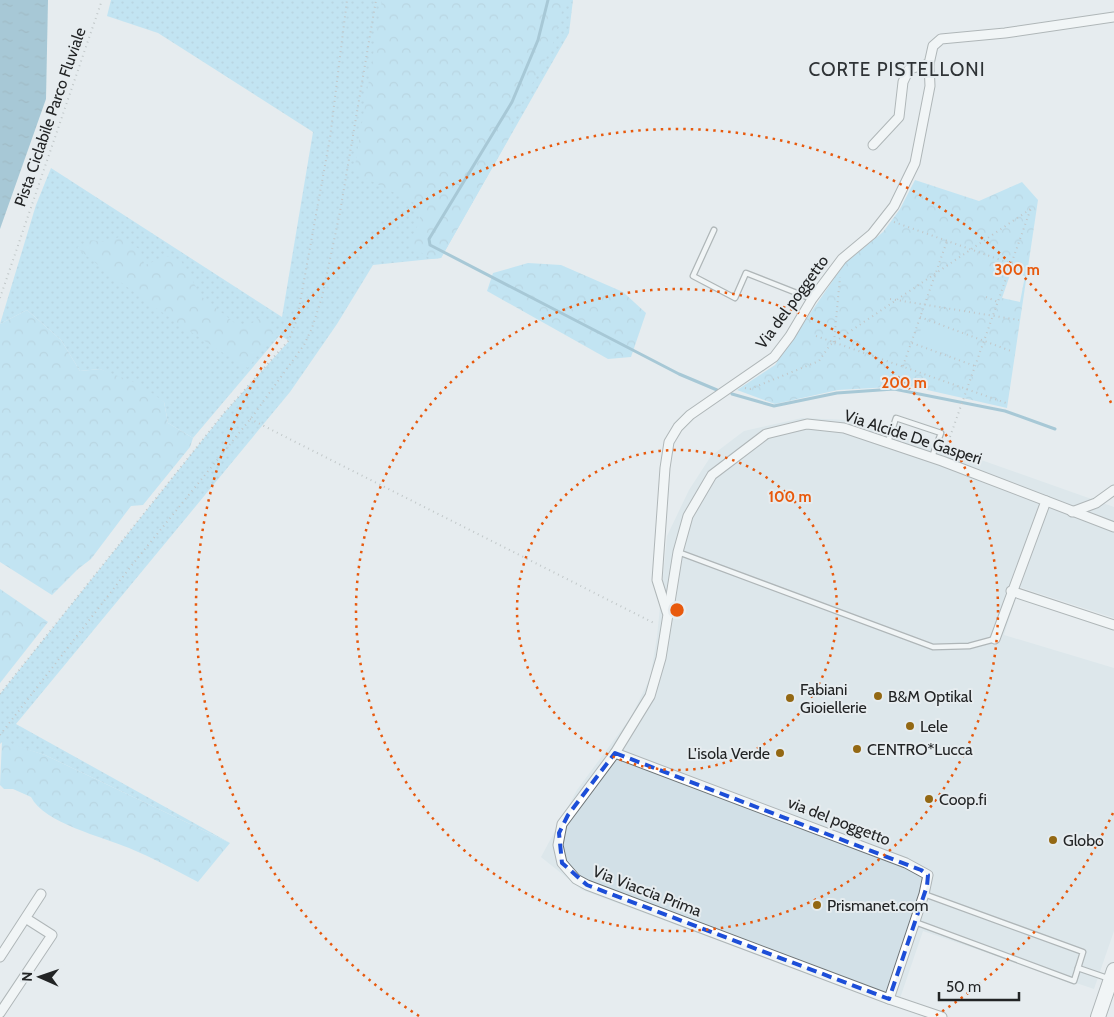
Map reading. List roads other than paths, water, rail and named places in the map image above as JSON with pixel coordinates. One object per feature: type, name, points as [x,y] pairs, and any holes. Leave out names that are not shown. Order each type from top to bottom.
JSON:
[{"type":"main road","points":[[1098,1017],[1112,974]]},
{"type":"street","points":[[873,145],[899,117],[903,82],[909,69],[928,64],[933,46],[941,39],[1005,33],[1114,17]]},
{"type":"street","name":"Via del poggetto","points":[[668,610],[657,580],[664,468],[669,442],[678,426],[690,415],[774,357],[790,336],[812,299],[842,259],[872,234],[885,219],[915,163],[930,86],[928,64]]},
{"type":"street","name":"Via Alcide De Gasperi","points":[[668,610],[678,552],[688,516],[712,475],[766,434],[807,424],[844,428],[942,460],[1113,527],[1114,517]]},
{"type":"street","points":[[1072,512],[1096,503],[1114,490]]},
{"type":"street","points":[[995,639],[1046,501]]},
{"type":"street","points":[[1011,592],[1114,625]]},
{"type":"street","name":"Via Viaccia Prima","points":[[668,610],[662,658],[650,696],[615,753],[562,824],[558,846],[562,863],[566,870],[587,885],[889,999],[942,1017]]},
{"type":"street","name":"via del poggetto","points":[[615,753],[906,863],[928,875],[924,894],[889,999]]},
{"type":"street","points":[[0,957],[41,894]]},
{"type":"street","points":[[0,1013],[52,935],[30,922]]},
{"type":"lane","points":[[714,230],[693,276],[735,298],[746,273],[812,299]]},
{"type":"lane","points":[[888,442],[896,418],[941,433],[932,457]]},
{"type":"lane","points":[[678,552],[933,647],[969,646],[995,639]]},
{"type":"lane","points":[[915,922],[1074,980],[1078,968],[1083,952],[924,894]]},
{"type":"lane","points":[[1078,968],[1112,974]]},
{"type":"water","points":[[0,0],[48,0],[46,99],[0,229]]},
{"type":"waterway","points":[[548,0],[538,40],[512,102],[429,239],[430,245],[679,374],[717,390]]},
{"type":"waterway","points":[[732,394],[774,406],[837,393],[894,389],[1005,411],[1055,429]]},
{"type":"place","name":"B&M Optikal","points":[[878,696]]},
{"type":"place","name":"Fabiani Gioiellerie","points":[[790,698]]},
{"type":"place","name":"Lele","points":[[910,726]]},
{"type":"place","name":"CENTRO*Lucca","points":[[857,749]]},
{"type":"place","name":"L'isola Verde","points":[[780,753]]},
{"type":"place","name":"Coop.fi","points":[[929,799]]},
{"type":"place","name":"Globo","points":[[1053,840]]},
{"type":"place","name":"Prismanet.com","points":[[817,905]]},
{"type":"district","name":"CORTE PISTELLONI","points":[[897,69]]}]
